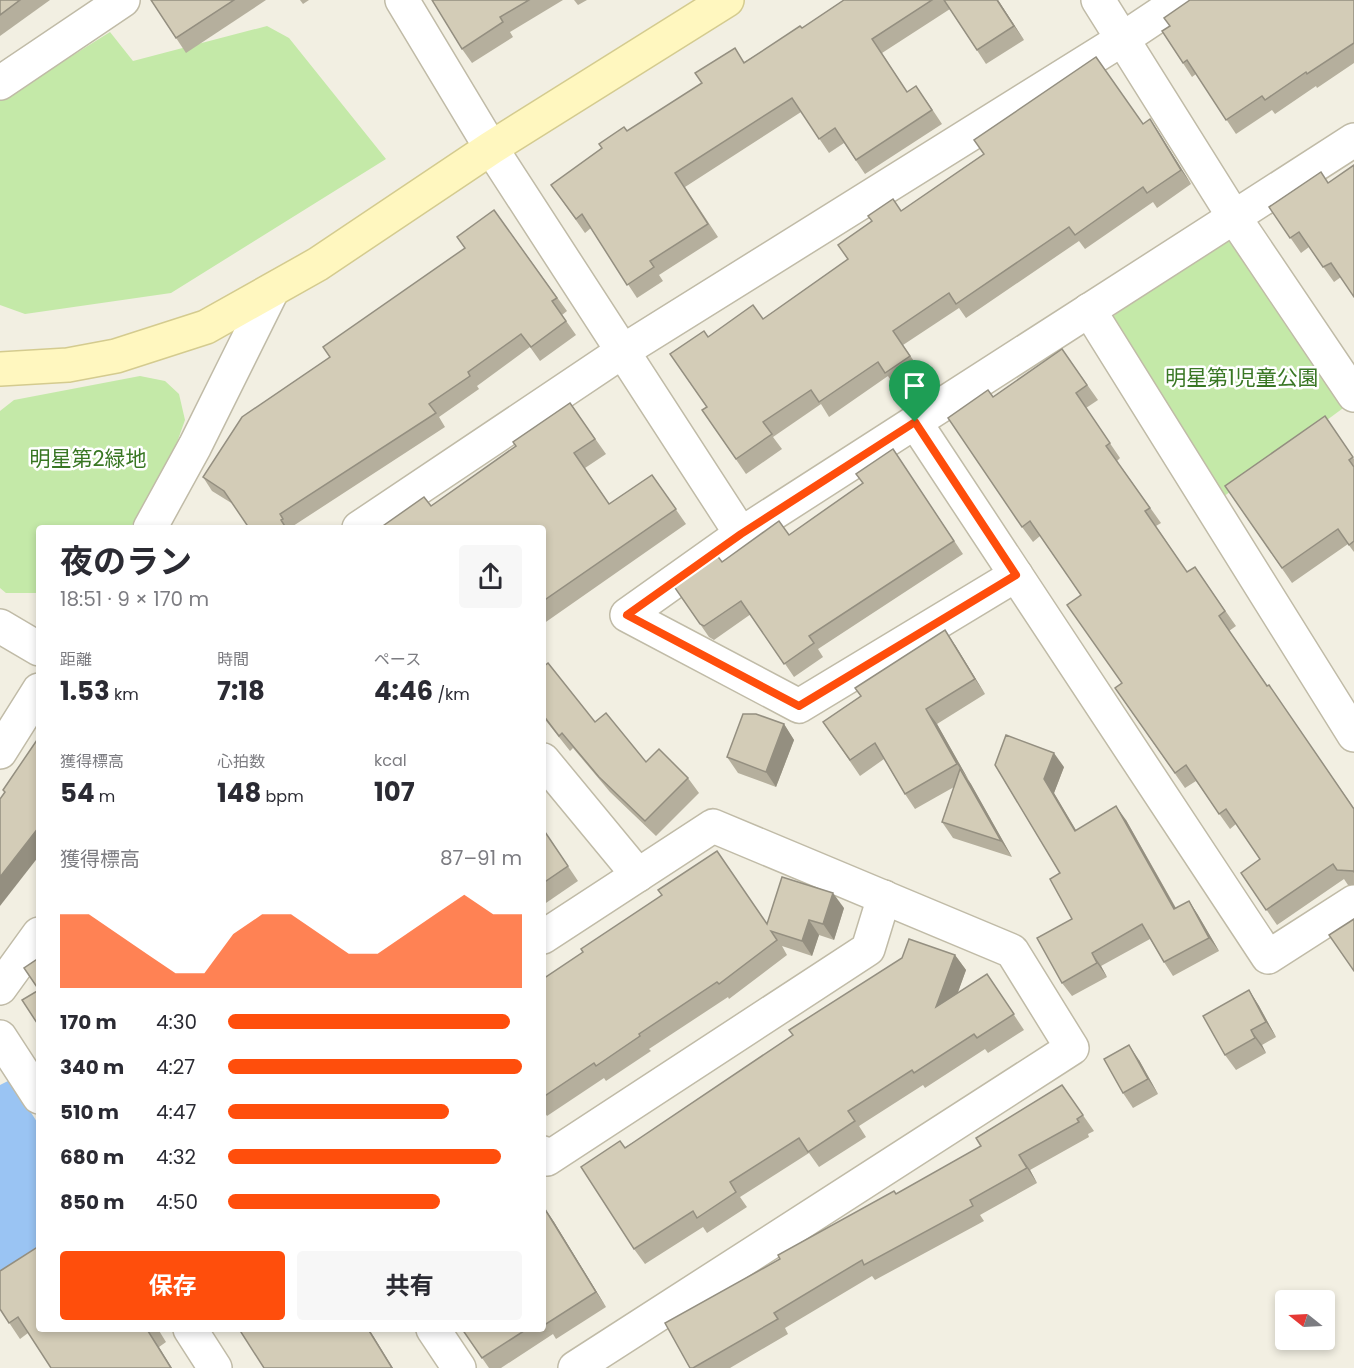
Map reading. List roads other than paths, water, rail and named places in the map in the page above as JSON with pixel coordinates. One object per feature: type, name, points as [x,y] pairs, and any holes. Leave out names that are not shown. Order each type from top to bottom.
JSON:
[{"type":"street","points":[[0,82],[123,0]]},
{"type":"street","points":[[402,0],[491,148],[741,534]]},
{"type":"street","points":[[0,369],[68,365],[117,356],[206,327],[318,264],[491,148],[727,0]]},
{"type":"street","points":[[1098,0],[1234,217],[1354,395]]},
{"type":"street","points":[[363,525],[623,351],[1121,40],[1180,0]]},
{"type":"street","points":[[1016,575],[799,706],[627,615],[741,534],[1354,140]]},
{"type":"street","points":[[152,525],[195,446],[272,291]]},
{"type":"street","points":[[1089,310],[1354,735]]},
{"type":"street","points":[[915,422],[1268,957],[1354,902]]},
{"type":"street","points":[[0,626],[36,647]]},
{"type":"street","points":[[0,752],[36,695]]},
{"type":"street","points":[[546,764],[638,875]]},
{"type":"street","points":[[546,935],[713,826],[1012,951],[1072,1048],[575,1368]]},
{"type":"street","points":[[546,1158],[547,1159],[868,949],[884,897]]},
{"type":"street","points":[[0,988],[36,938]]},
{"type":"street","points":[[0,1037],[36,1092]]},
{"type":"street","points":[[192,1332],[215,1368]]},
{"type":"street","points":[[435,1332],[459,1368]]},
{"type":"water","points":[[10,1080],[36,1120],[36,1255],[0,1280],[0,1085]]},
{"type":"park label","name":"明星第1児童公園","points":[[1242,377]]},
{"type":"park label","name":"明星第2緑地","points":[[88,458]]}]
